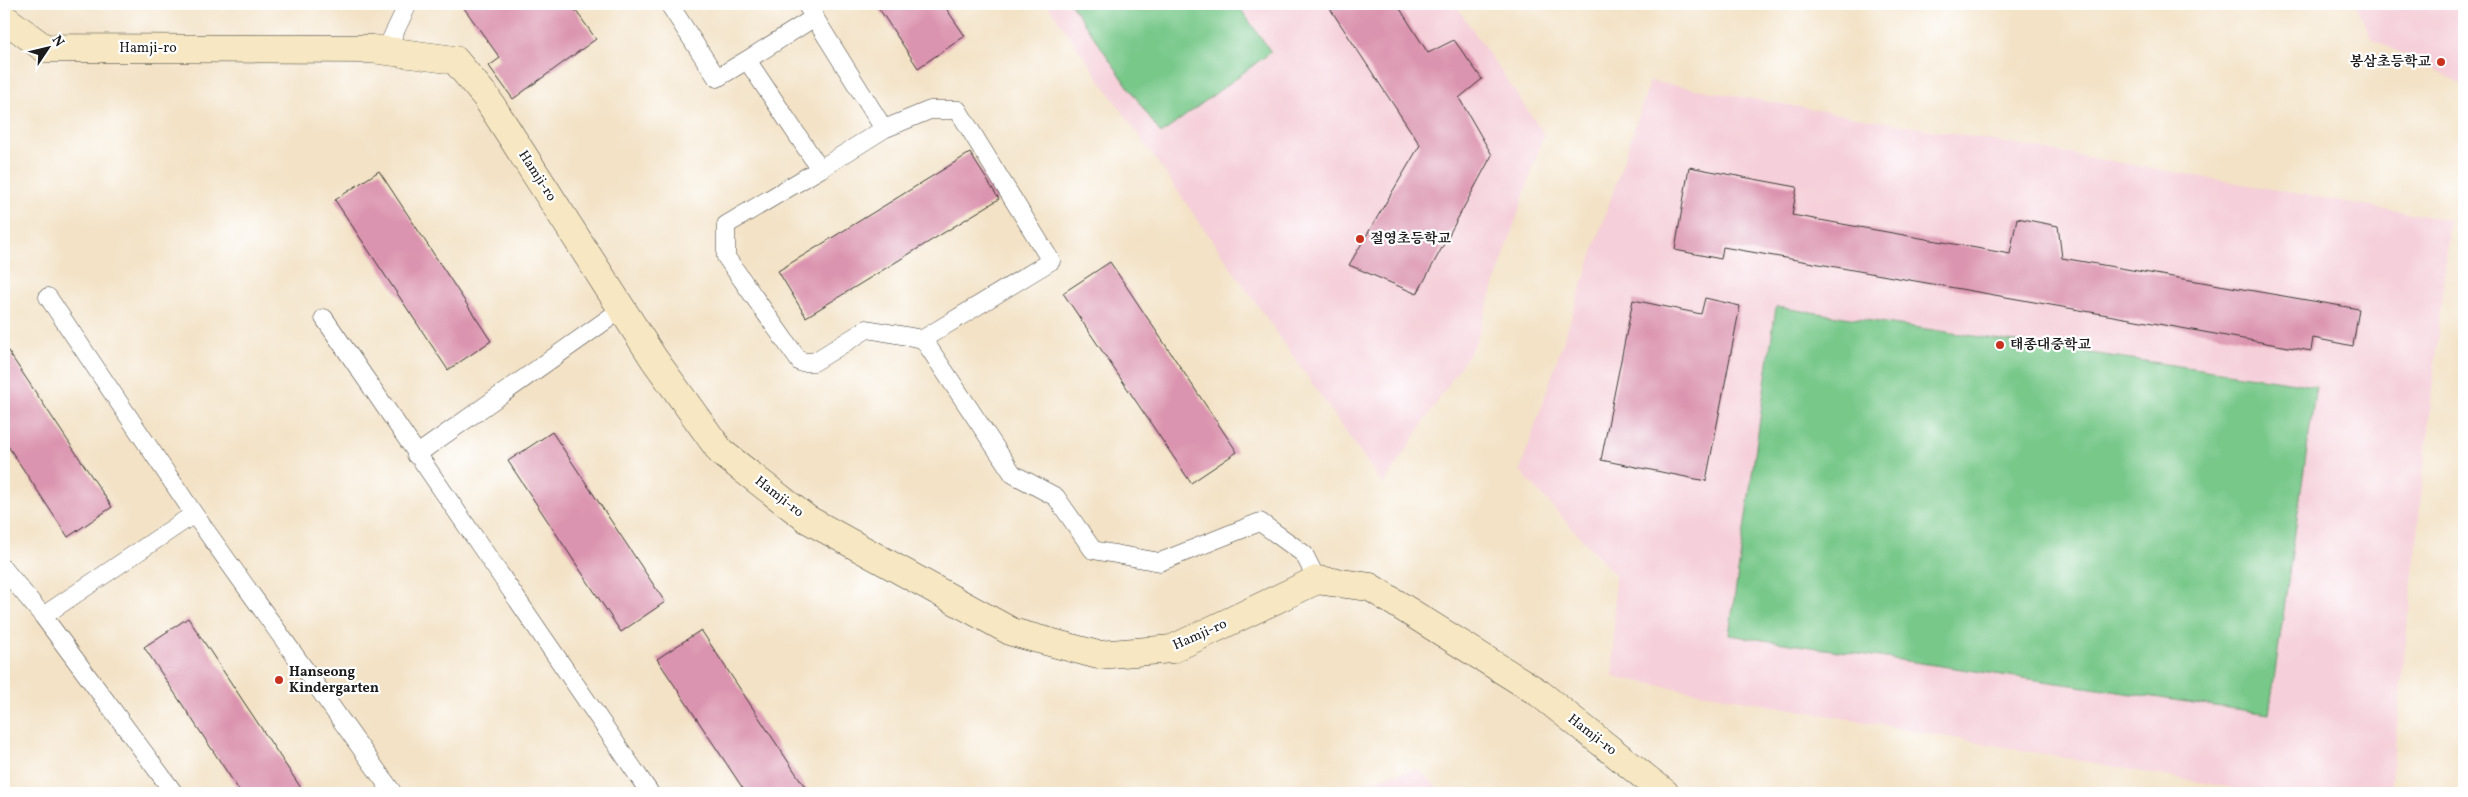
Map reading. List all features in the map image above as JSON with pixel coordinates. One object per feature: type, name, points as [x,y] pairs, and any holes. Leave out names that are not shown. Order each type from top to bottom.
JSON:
[{"type":"street","name":"Hamji-ro","points":[[4,18],[44,48],[372,49],[455,60],[486,97],[654,359],[721,452],[807,519],[1012,632],[1098,656],[1172,649],[1317,580],[1370,587],[1539,693],[1665,793]]},
{"type":"lane","points":[[385,52],[408,4]]},
{"type":"lane","points":[[669,4],[717,78],[747,60],[811,10],[884,129]]},
{"type":"lane","points":[[747,60],[820,169]]},
{"type":"lane","points":[[930,110],[958,110],[1051,261],[923,339],[867,329],[814,362],[800,362],[726,257],[726,225],[884,129],[930,110]]},
{"type":"lane","points":[[48,297],[194,514],[393,793]]},
{"type":"lane","points":[[416,455],[622,309]]},
{"type":"lane","points":[[324,318],[416,455],[650,793]]},
{"type":"lane","points":[[923,339],[1013,474],[1056,497],[1093,550],[1160,562],[1260,522],[1304,554],[1317,580]]},
{"type":"lane","points":[[43,616],[194,514]]},
{"type":"lane","points":[[4,569],[43,616],[174,793]]},
{"type":"shaded area","name":"절영초등학교","points":[[1047,4],[1455,4],[1544,134],[1475,344],[1383,485]]},
{"type":"shaded area","name":"봉삼초등학교","points":[[2355,4],[2464,4],[2464,85],[2371,38]]},
{"type":"shaded area","name":"태종대중학교","points":[[1650,81],[2450,220],[2390,793],[2260,793],[1613,677],[1615,575],[1520,471]]},
{"type":"shaded area","points":[[1417,769],[1443,793],[1319,793]]},
{"type":"green space","points":[[1071,4],[1237,4],[1271,52],[1161,134]]},
{"type":"green space","points":[[1776,307],[2316,386],[2269,714],[1729,635]]},
{"type":"building","points":[[461,4],[571,4],[596,39],[513,99],[489,66],[500,58]]},
{"type":"building","points":[[876,4],[943,4],[965,36],[918,68]]},
{"type":"building","points":[[1327,4],[1397,4],[1428,53],[1454,40],[1482,79],[1459,98],[1492,155],[1417,294],[1349,265],[1420,145]]},
{"type":"building","points":[[970,153],[999,199],[806,317],[778,271]]},
{"type":"building","points":[[1689,167],[1797,187],[1792,215],[2010,254],[2017,218],[2058,226],[2062,258],[2359,309],[2353,346],[2313,338],[2311,351],[1723,247],[1721,259],[1675,250]]},
{"type":"building","points":[[379,171],[491,341],[448,370],[335,200]]},
{"type":"building","points":[[1110,262],[1237,452],[1191,483],[1063,293]]},
{"type":"building","points":[[1705,298],[1740,306],[1706,481],[1601,460],[1633,300],[1701,314]]},
{"type":"building","points":[[4,345],[112,507],[68,537],[4,440]]},
{"type":"building","points":[[552,432],[665,602],[621,632],[508,461]]},
{"type":"building","points":[[188,618],[301,788],[293,793],[241,793],[144,647]]},
{"type":"building","points":[[701,630],[809,793],[746,793],[657,659]]},
{"type":"place","name":"봉삼초등학교","points":[[2441,62]]},
{"type":"place","name":"절영초등학교","points":[[1360,239]]},
{"type":"place","name":"태종대중학교","points":[[2000,345]]},
{"type":"place","name":"Hanseong Kindergarten","points":[[279,680]]}]
